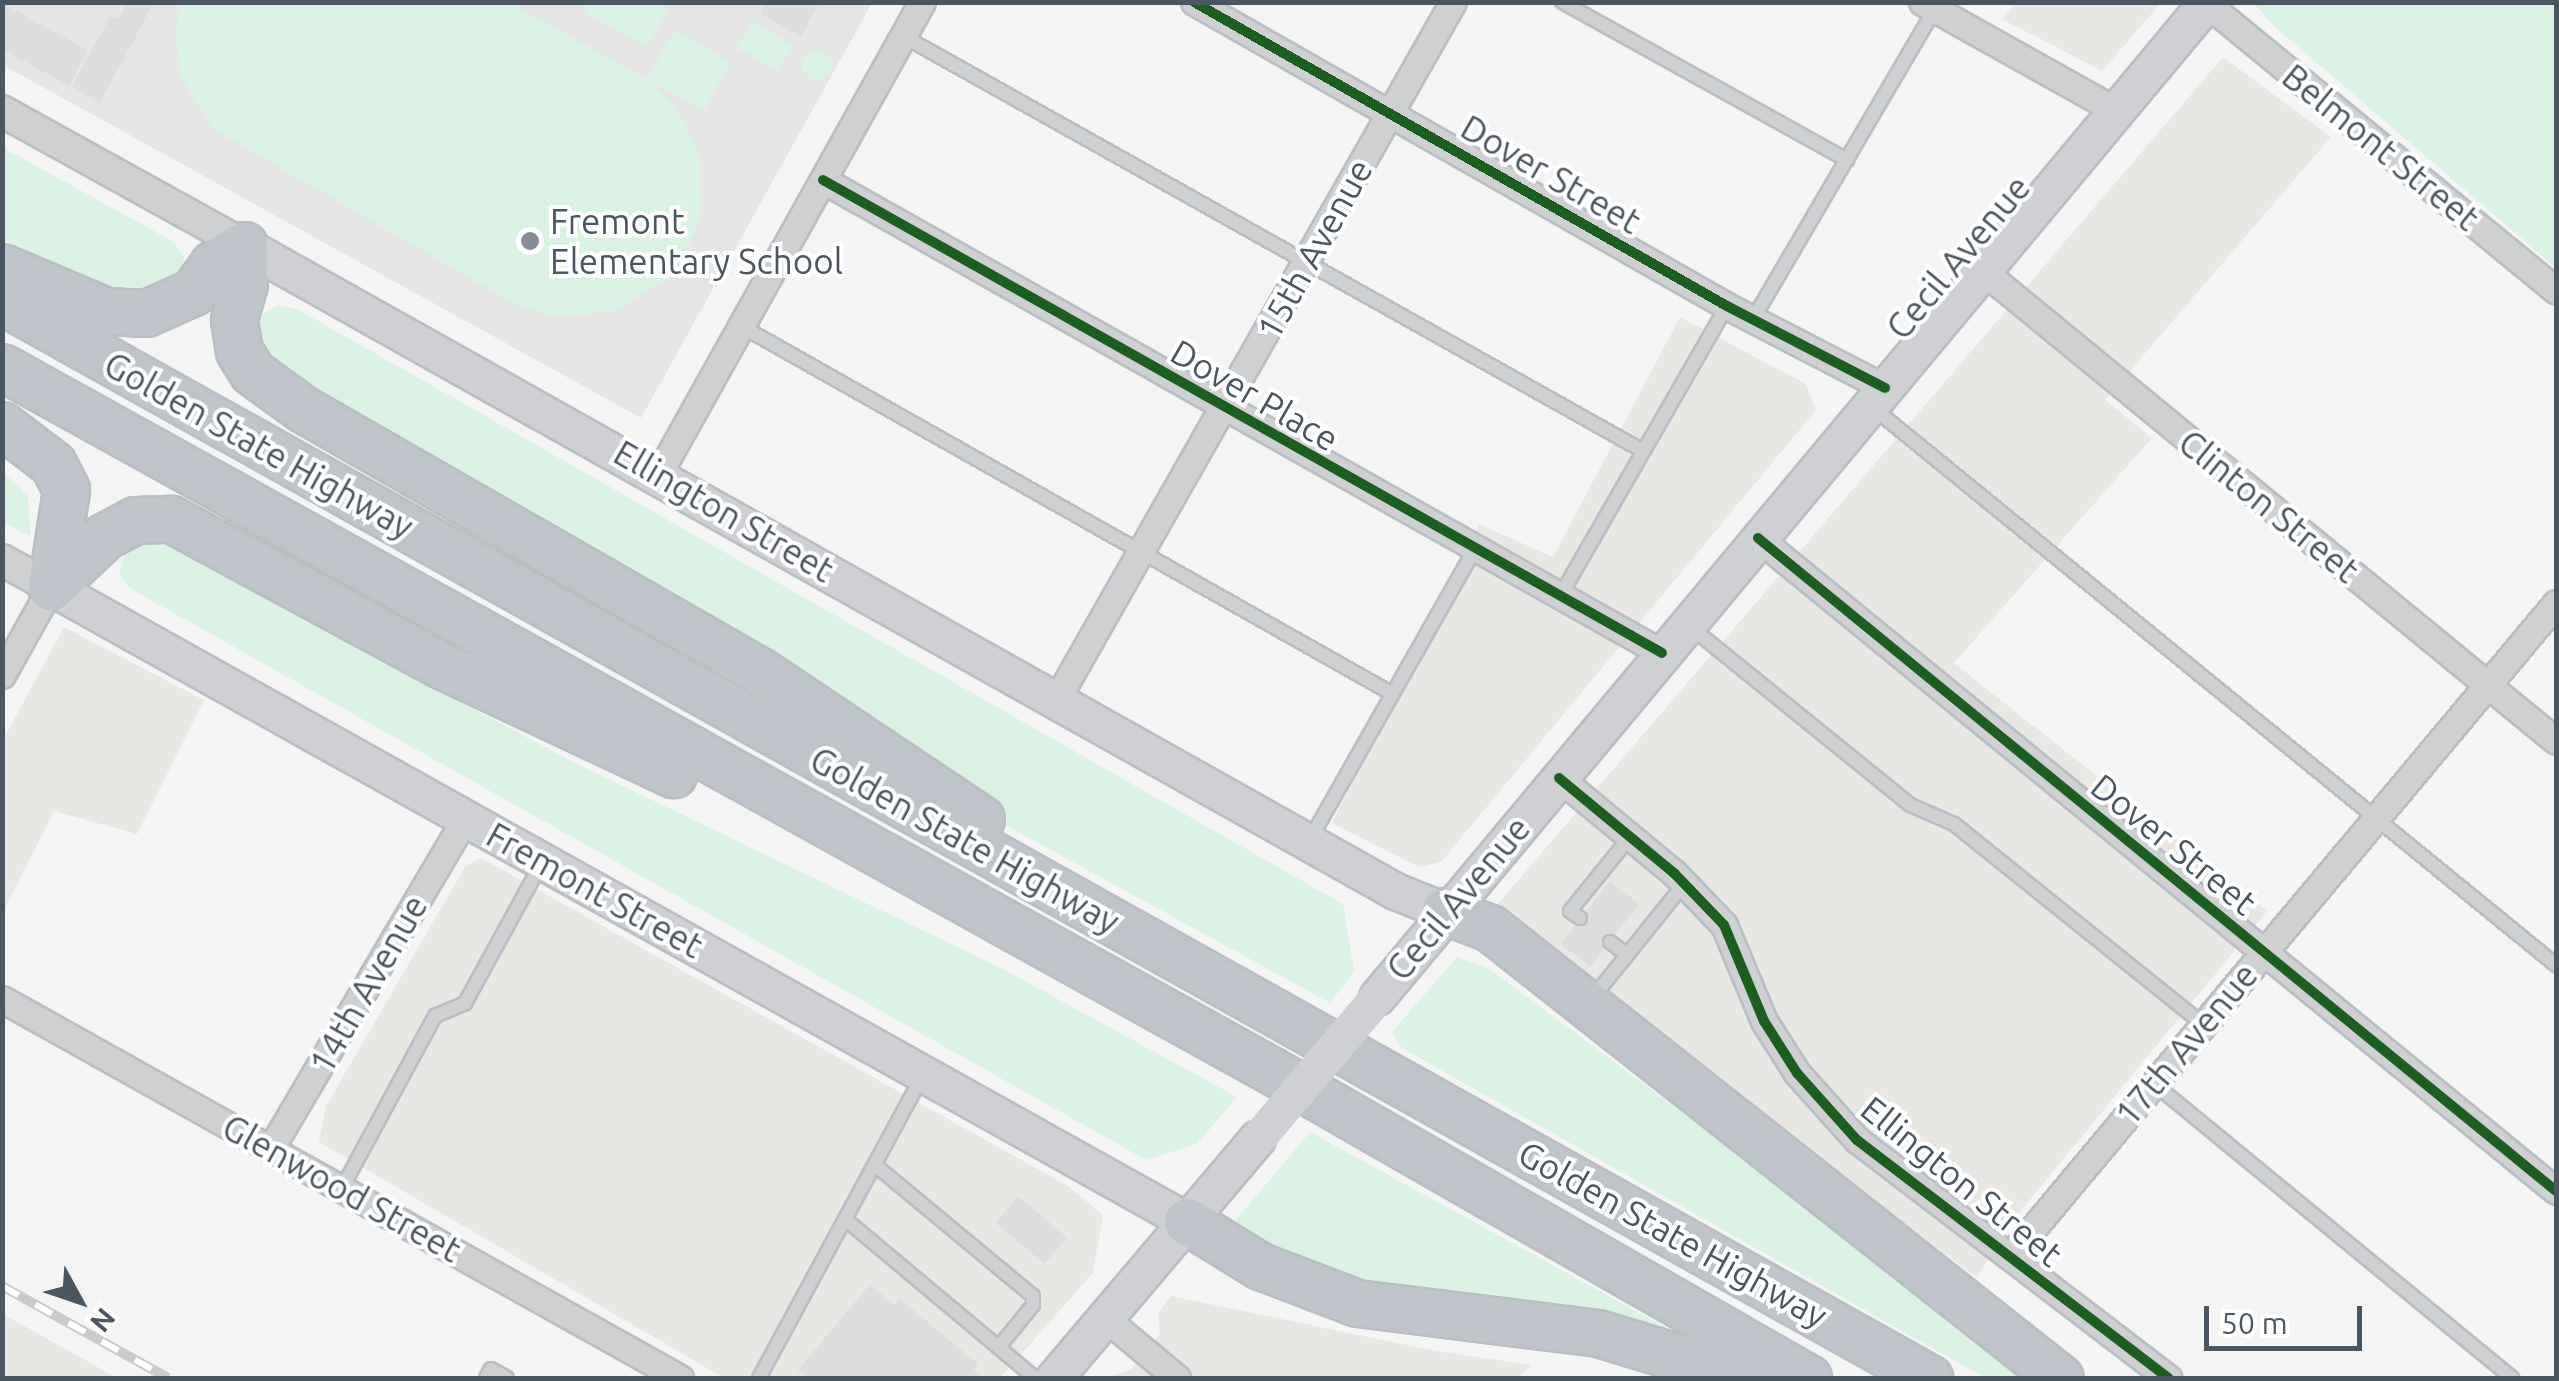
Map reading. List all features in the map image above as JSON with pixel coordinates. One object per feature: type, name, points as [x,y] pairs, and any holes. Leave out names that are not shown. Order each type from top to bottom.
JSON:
[{"type":"highway","points":[[2,267],[106,312],[146,313],[193,292],[213,264],[244,245]]},
{"type":"highway","points":[[244,245],[244,284],[234,320],[238,351],[264,381],[760,671],[981,819],[1130,932]]},
{"type":"highway","name":"Golden State Highway","points":[[2,301],[1929,1378]]},
{"type":"highway","name":"Golden State Highway","points":[[2,367],[839,836],[1256,1062],[1808,1378]]},
{"type":"highway","points":[[2,425],[54,464],[66,490],[52,587]]},
{"type":"highway","points":[[52,587],[106,536],[135,520],[171,519],[438,664],[682,779],[839,836]]},
{"type":"highway","points":[[1445,912],[1490,928],[2060,1378]]},
{"type":"highway","points":[[1187,1221],[1260,1266],[1357,1303],[1598,1334],[1745,1378]]},
{"type":"main road","name":"Cecil Avenue","points":[[1054,1378],[2207,3]]},
{"type":"main road","name":"Ellington Street","points":[[244,245],[659,472],[1055,702],[1308,843],[1445,912]]},
{"type":"main road","name":"Fremont Street","points":[[52,587],[1187,1221]]},
{"type":"street","points":[[659,472],[922,2]]},
{"type":"street","name":"Dover Street","points":[[1194,2],[1753,319],[1878,396]]},
{"type":"street","name":"15th Avenue","points":[[1055,702],[1453,2]]},
{"type":"street","name":"Belmont Street","points":[[2207,3],[2556,290]]},
{"type":"street","points":[[1929,6],[2117,111]]},
{"type":"street","name":"Ellington Street","points":[[2,111],[244,245]]},
{"type":"street","name":"Dover Place","points":[[823,180],[1559,599],[1662,653]]},
{"type":"street","name":"Clinton Street","points":[[1982,270],[2556,741]]},
{"type":"street","name":"Dover Street","points":[[1758,538],[2556,1191]]},
{"type":"street","name":"Fremont Street","points":[[2,560],[52,587]]},
{"type":"street","points":[[2,675],[52,587]]},
{"type":"street","name":"17th Avenue","points":[[2010,1256],[2556,603]]},
{"type":"street","name":"Ellington Street","points":[[1559,778],[1684,884],[1724,925],[1764,1021],[1797,1073],[1857,1140],[2168,1378]]},
{"type":"street","name":"14th Avenue","points":[[271,1148],[465,819]]},
{"type":"street","name":"Glenwood Street","points":[[2,999],[680,1378]]},
{"type":"street","points":[[1105,1318],[1170,1376]]},
{"type":"lane","points":[[1562,2],[1847,160]]},
{"type":"lane","points":[[1753,319],[1847,160],[1929,6]]},
{"type":"lane","points":[[903,36],[1643,451]]},
{"type":"lane","points":[[1559,599],[1727,306]]},
{"type":"lane","points":[[741,326],[1391,693]]},
{"type":"lane","points":[[1878,396],[2374,820],[2556,964]]},
{"type":"lane","points":[[1308,843],[1474,550]]},
{"type":"lane","points":[[1686,624],[1910,805],[1954,824],[2202,1024]]},
{"type":"lane","points":[[1580,918],[1570,911],[1630,836]]},
{"type":"lane","points":[[342,1188],[436,1016],[466,1003],[542,862]]},
{"type":"lane","points":[[1602,986],[1684,884]]},
{"type":"lane","points":[[1610,942],[1628,955]]},
{"type":"lane","points":[[759,1378],[924,1072]]},
{"type":"lane","points":[[2153,1083],[2512,1378]]},
{"type":"lane","points":[[874,1165],[1032,1296],[1034,1305],[998,1348]]},
{"type":"lane","points":[[846,1219],[1035,1378]]},
{"type":"lane","points":[[486,1378],[491,1369],[508,1378]]},
{"type":"shaded area","points":[[2016,2],[2161,3],[2102,71],[2002,19]]},
{"type":"shaded area","name":"Fremont Elementary School","points":[[3,3],[872,3],[641,418],[3,65]]},
{"type":"shaded area","points":[[2223,57],[2331,137],[2105,400],[2152,438],[1954,663],[2267,911],[2005,1230],[1977,1278],[1491,912]]},
{"type":"shaded area","points":[[1680,317],[1806,384],[1816,410],[1441,862],[1419,867],[1332,823],[1479,524],[1553,557]]},
{"type":"shaded area","points":[[64,627],[204,700],[137,834],[54,811],[3,912],[3,740]]},
{"type":"shaded area","points":[[481,858],[1068,1186],[1103,1215],[1093,1273],[1000,1378],[724,1378],[319,1142],[326,1106],[465,867]]},
{"type":"shaded area","points":[[1171,1296],[1431,1350],[1531,1365],[1519,1378],[1105,1378],[1132,1369],[1160,1334],[1158,1314]]},
{"type":"shaded area","points":[[3,1314],[117,1378],[3,1378]]},
{"type":"green space","points":[[181,2],[511,3],[647,79],[675,30],[731,62],[704,110],[650,81],[676,107],[700,156],[701,211],[689,246],[666,279],[616,311],[557,317],[516,305],[213,129],[181,76],[175,34]]},
{"type":"green space","points":[[591,2],[654,3],[668,10],[647,47],[585,13]]},
{"type":"green space","points":[[2253,3],[2556,3],[2556,268],[2275,27]]},
{"type":"green space","points":[[752,21],[794,45],[778,72],[736,48]]},
{"type":"green space","points":[[817,50],[828,54],[832,65],[828,76],[817,80],[806,76],[802,65],[806,54]]},
{"type":"green space","points":[[2,147],[174,242],[184,257],[180,275],[137,292],[93,287],[3,239]]},
{"type":"green space","points":[[279,305],[299,310],[1343,904],[1354,971],[1330,1003],[1000,822],[261,355],[251,335],[259,316]]},
{"type":"green space","points":[[3,472],[28,496],[31,537],[3,522]]},
{"type":"green space","points":[[164,543],[569,760],[1003,969],[1237,1097],[1197,1144],[1146,1160],[131,589],[119,574],[124,556],[140,544]]},
{"type":"green space","points":[[1457,957],[1488,968],[2039,1378],[1985,1378],[1402,1048],[1392,1032]]},
{"type":"green space","points":[[1310,1132],[1707,1350],[1360,1292],[1237,1234],[1236,1220]]},
{"type":"building","points":[[128,2],[154,2],[100,103],[71,87],[111,16],[118,20]]},
{"type":"building","points":[[766,2],[820,2],[801,37],[760,14]]},
{"type":"building","points":[[2,3],[88,50],[69,86],[2,49]]},
{"type":"building","points":[[1610,881],[1639,904],[1590,967],[1561,944]]},
{"type":"building","points":[[1018,1196],[1067,1237],[1045,1264],[996,1223]]},
{"type":"building","points":[[870,1284],[895,1305],[900,1299],[978,1364],[974,1370],[984,1378],[808,1378],[798,1370]]},
{"type":"railway","points":[[2,1286],[168,1378]]},
{"type":"cycle path","points":[[1194,2],[1727,306],[1885,388]]},
{"type":"cycle path","points":[[823,180],[1662,653]]},
{"type":"cycle path","points":[[1758,538],[2556,1191]]},
{"type":"cycle path","points":[[1559,778],[1674,873],[1724,925],[1764,1021],[1797,1073],[1857,1140],[2168,1378]]},
{"type":"place","name":"Fremont Elementary School","points":[[530,241]]}]
